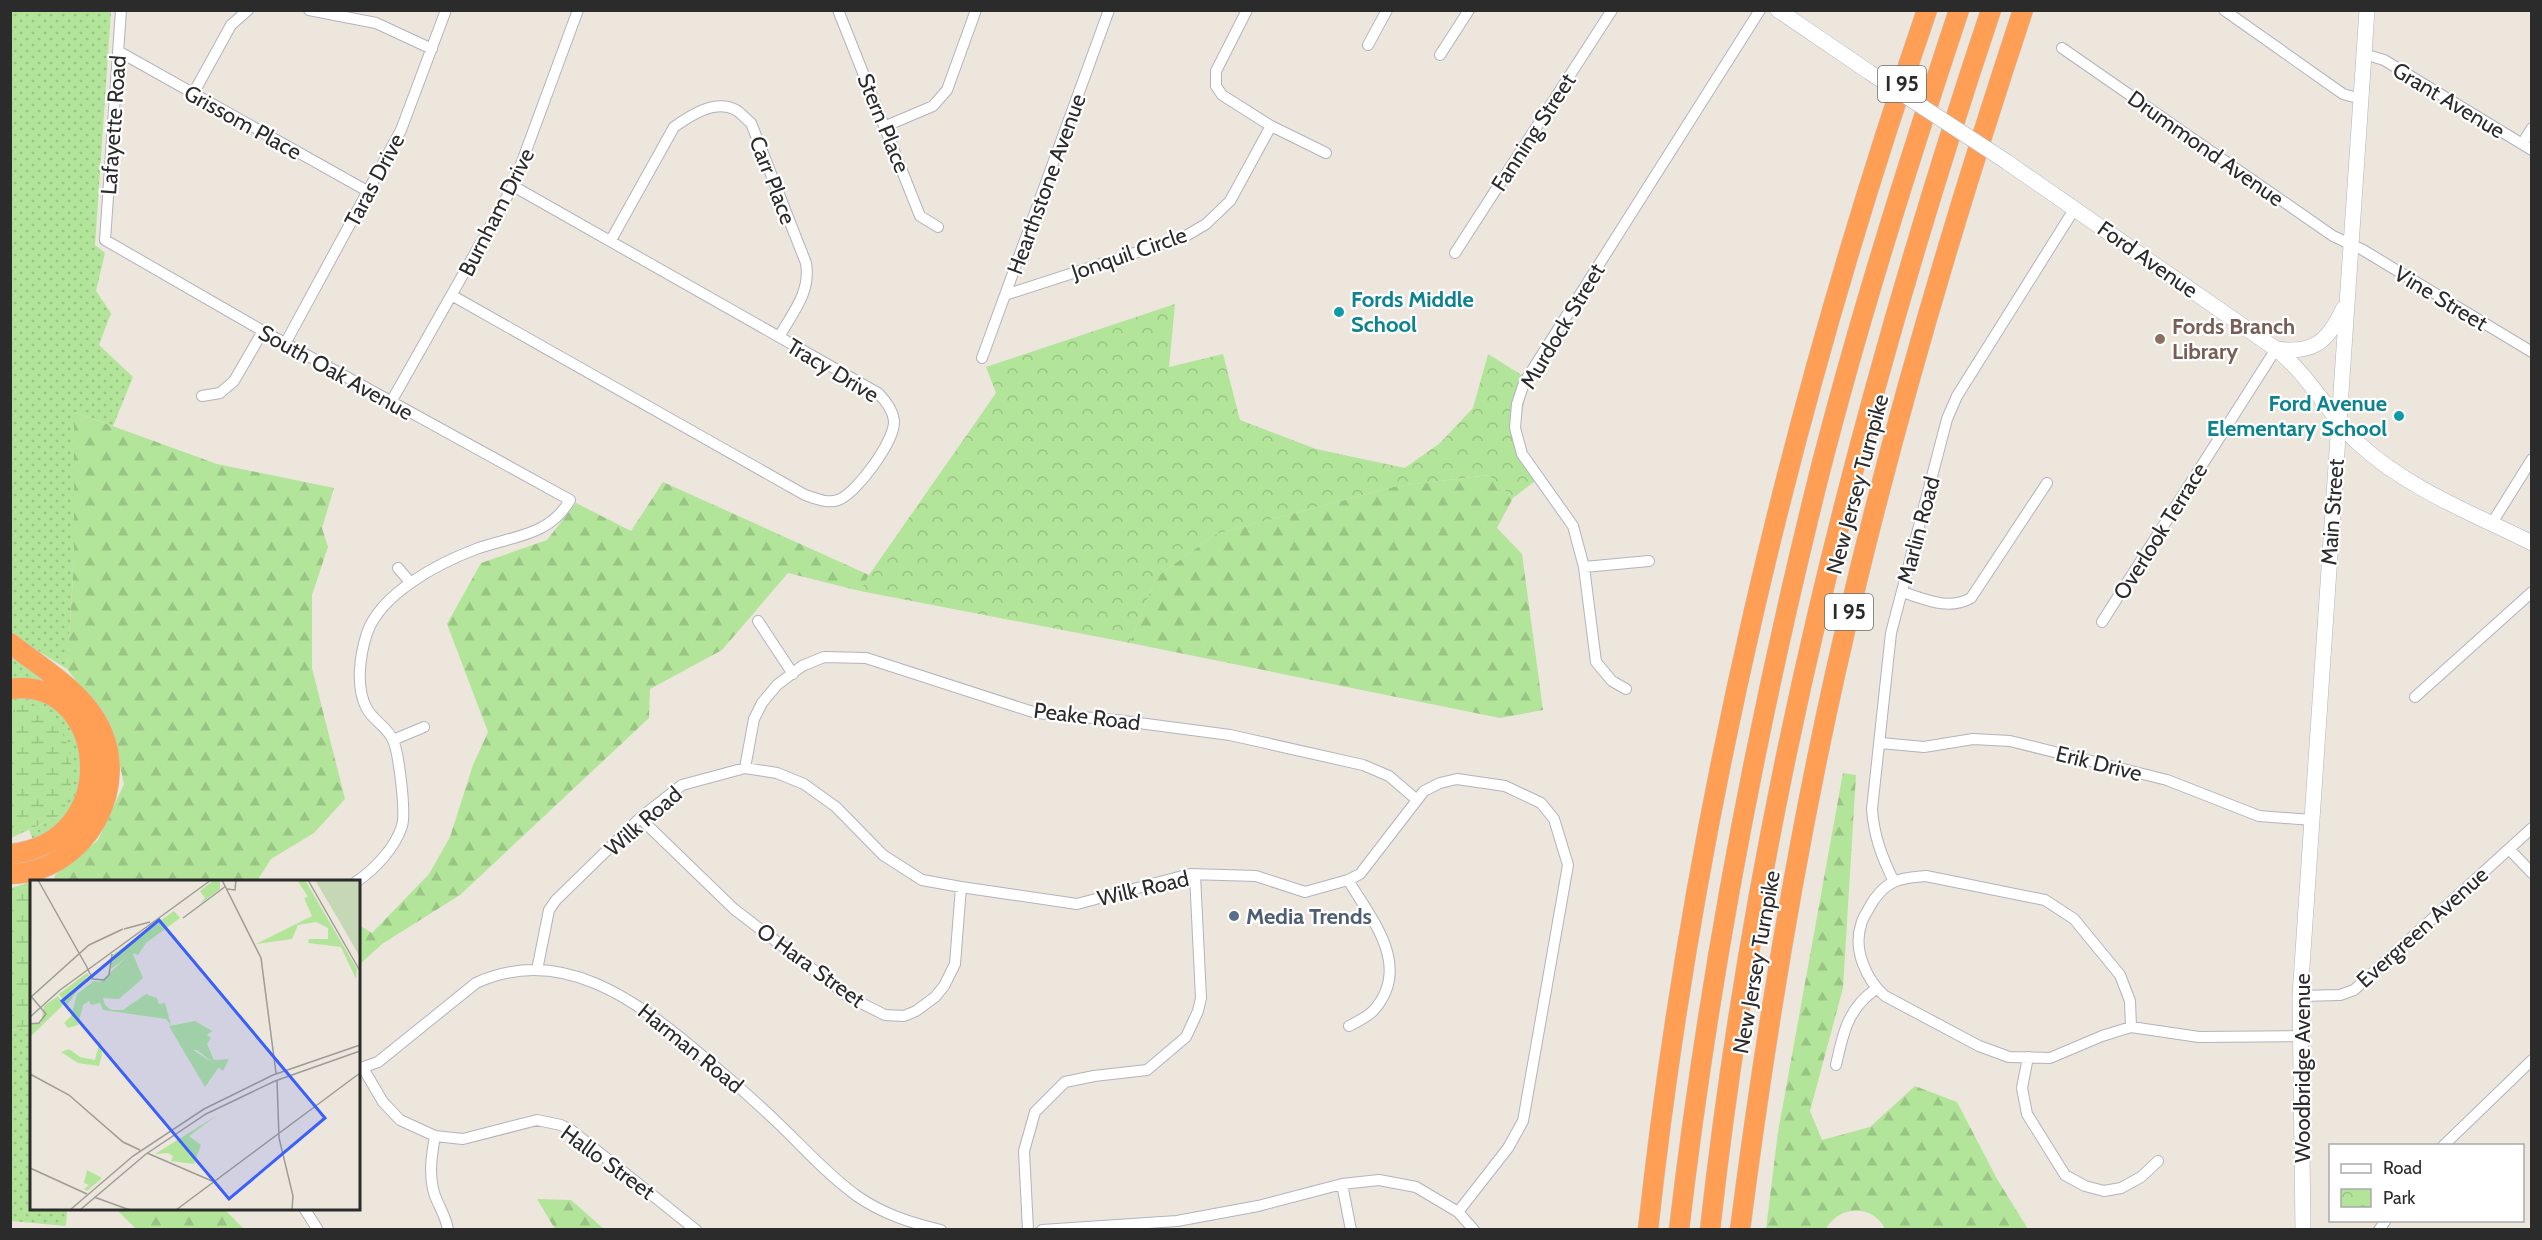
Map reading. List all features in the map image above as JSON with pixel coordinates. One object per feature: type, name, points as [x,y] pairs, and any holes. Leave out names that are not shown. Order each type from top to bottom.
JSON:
[{"type":"highway","name":"I 95","points":[[1648,1230],[1666,1091],[1705,854],[1764,571],[1836,296],[1927,10]]},
{"type":"highway","name":"New Jersey Turnpike","points":[[1679,1230],[1698,1084],[1734,864],[1796,572],[1866,306],[1959,10]]},
{"type":"highway","name":"New Jersey Turnpike","points":[[1710,1230],[1729,1082],[1760,894],[1793,721],[1824,580],[1878,376],[1943,159],[1991,10]]},
{"type":"highway","name":"New Jersey Turnpike","points":[[1740,1230],[1772,1005],[1792,889],[1850,608],[1927,316],[2023,10]]},
{"type":"highway","points":[[10,643],[61,682],[89,709],[103,734],[110,764],[104,803],[93,828],[84,840],[60,859],[31,871],[10,874]]},
{"type":"highway","points":[[10,689],[36,690],[63,705],[71,713],[86,738],[91,765],[88,793],[73,822],[49,843],[25,852],[10,854]]},
{"type":"main road","name":"Ford Avenue","points":[[1778,10],[2007,162],[2276,349],[2293,365],[2338,422],[2367,451],[2398,474],[2532,543]]},
{"type":"main road","name":"Main Street","points":[[2306,906],[2367,10]]},
{"type":"main road","points":[[2276,349],[2300,350],[2319,344],[2334,326],[2347,295]]},
{"type":"main road","name":"Woodbridge Avenue","points":[[2303,1230],[2300,996],[2306,906]]},
{"type":"street","name":"Lafayette Road","points":[[105,240],[121,10]]},
{"type":"street","points":[[193,94],[231,25],[248,10]]},
{"type":"street","points":[[309,10],[376,23],[432,49]]},
{"type":"street","name":"Taras Drive","points":[[286,342],[401,130],[446,10]]},
{"type":"street","name":"Burnham Drive","points":[[391,402],[453,296],[513,186],[578,10]]},
{"type":"street","name":"Stern Place","points":[[838,10],[920,216],[938,227]]},
{"type":"street","points":[[886,126],[933,106],[947,90],[976,10]]},
{"type":"street","name":"Hearthstone Avenue","points":[[982,358],[1109,10]]},
{"type":"street","points":[[1247,10],[1216,71],[1216,86],[1222,95],[1271,126],[1326,153]]},
{"type":"street","points":[[1368,45],[1387,10]]},
{"type":"street","points":[[1440,56],[1468,10]]},
{"type":"street","name":"Fanning Street","points":[[1455,253],[1612,10]]},
{"type":"street","name":"Murdock Street","points":[[1626,689],[1612,681],[1596,662],[1584,567],[1573,526],[1522,454],[1515,429],[1517,404],[1524,383],[1760,10]]},
{"type":"street","points":[[2224,10],[2343,94],[2361,99]]},
{"type":"street","name":"Drummond Avenue","points":[[2062,48],[2333,237],[2351,244]]},
{"type":"street","name":"Grissom Place","points":[[118,51],[369,192]]},
{"type":"street","name":"Grant Avenue","points":[[2364,54],[2384,60],[2527,147]]},
{"type":"street","name":"Carr Place","points":[[611,240],[674,127],[690,115],[715,106],[735,110],[751,123],[806,263],[808,278],[804,292],[779,337]]},
{"type":"street","name":"Jonquil Circle","points":[[1005,295],[1184,237],[1206,224],[1230,201],[1271,126]]},
{"type":"street","points":[[2527,147],[2532,128]]},
{"type":"street","name":"Tracy Drive","points":[[453,296],[805,495],[821,501],[838,500],[852,491],[867,474],[891,437],[894,421],[889,405],[878,393],[513,186]]},
{"type":"street","name":"Marlin Road","points":[[1894,882],[1878,848],[1873,830],[1872,809],[1891,633],[1947,419],[1957,396],[2074,208]]},
{"type":"street","name":"South Oak Avenue","points":[[105,240],[263,331],[570,500],[564,510],[542,529],[476,549],[410,582]]},
{"type":"street","name":"Vine Street","points":[[2351,244],[2532,352]]},
{"type":"street","points":[[202,396],[220,393],[234,381],[263,331]]},
{"type":"street","name":"Overlook Terrace","points":[[2102,622],[2276,349]]},
{"type":"street","points":[[2492,523],[2532,459]]},
{"type":"street","points":[[1902,592],[1942,604],[1961,604],[1971,598],[2047,483]]},
{"type":"street","points":[[1584,567],[1649,561]]},
{"type":"street","points":[[359,880],[368,874],[389,850],[402,825],[401,778],[393,740],[366,708],[358,672],[368,631],[388,599],[410,582],[398,568]]},
{"type":"street","points":[[2415,697],[2532,592]]},
{"type":"street","points":[[758,621],[793,674]]},
{"type":"street","name":"Peake Road","points":[[745,768],[754,719],[762,703],[777,685],[802,666],[824,657],[866,658],[1036,713],[1116,720],[1230,735],[1363,765],[1389,776],[1417,800]]},
{"type":"street","points":[[393,740],[424,727]]},
{"type":"street","name":"Erik Drive","points":[[1880,743],[1923,747],[1973,739],[2010,741],[2168,780],[2259,816],[2312,820]]},
{"type":"street","name":"Wilk Road","points":[[537,970],[549,910],[556,900],[640,818],[682,784],[745,768],[777,773],[804,784],[836,807],[883,855],[921,880],[1077,904],[1190,874],[1256,876],[1305,892],[1348,880],[1360,874],[1417,800],[1430,787],[1450,780],[1505,786],[1542,803],[1554,819],[1568,865],[1523,1121],[1508,1148],[1458,1212]]},
{"type":"street","name":"O Hara Street","points":[[640,818],[734,909],[849,997],[885,1015],[904,1016],[916,1011],[935,997],[944,986],[955,964],[961,887]]},
{"type":"street","name":"Evergreen Avenue","points":[[2300,996],[2340,995],[2354,990],[2532,828]]},
{"type":"street","points":[[2509,849],[2532,873]]},
{"type":"street","points":[[1028,1230],[1024,1151],[1035,1112],[1065,1082],[1147,1070],[1186,1037],[1198,1011],[1201,998],[1195,875]]},
{"type":"street","points":[[2131,1027],[2130,1001],[2120,975],[2074,919],[2045,900],[1926,876],[1894,882],[1873,900],[1860,926],[1859,944],[1863,965],[1876,989],[1884,996],[1979,1046],[2009,1057],[2050,1058],[2102,1036],[2131,1027],[2199,1037],[2301,1036]]},
{"type":"street","points":[[1348,880],[1386,944],[1390,968],[1387,990],[1372,1013],[1349,1026]]},
{"type":"street","name":"Harman Road","points":[[361,1069],[378,1062],[476,983],[507,971],[537,970],[565,974],[598,984],[632,1001],[655,1016],[750,1095],[835,1179],[898,1224],[941,1230]]},
{"type":"street","points":[[1836,1065],[1843,1031],[1853,1009],[1876,989]]},
{"type":"street","points":[[2028,1057],[2022,1088],[2027,1114],[2065,1175],[2085,1186],[2104,1191],[2121,1188],[2141,1177],[2158,1161]]},
{"type":"street","points":[[2445,1144],[2532,1060]]},
{"type":"street","name":"Hallo Street","points":[[361,1069],[383,1102],[400,1120],[435,1136],[463,1139],[537,1120],[561,1125],[571,1130],[696,1230]]},
{"type":"street","points":[[435,1136],[432,1155],[432,1189],[448,1230]]},
{"type":"street","points":[[1042,1230],[1177,1226],[1342,1184],[1379,1180],[1416,1187],[1458,1212],[1474,1230]]},
{"type":"street","points":[[1342,1184],[1351,1230]]},
{"type":"street","points":[[305,1210],[318,1230]]},
{"type":"green space","points":[[10,11],[111,11],[95,245],[105,253],[96,291],[111,313],[99,345],[133,377],[113,426],[74,412],[74,562],[67,669],[11,634]]},
{"type":"green space","points":[[1175,304],[1169,367],[1223,354],[1240,420],[1316,449],[1405,468],[1440,443],[1473,408],[1488,354],[1528,379],[1518,437],[1540,477],[1513,498],[1489,475],[1397,486],[1216,534],[1156,577],[1130,643],[860,591],[996,393],[986,367]]},
{"type":"green space","points":[[74,412],[217,464],[334,488],[322,528],[328,547],[312,595],[312,668],[345,799],[314,833],[271,859],[258,880],[54,880],[55,875],[98,840],[124,784],[111,725],[67,669],[74,562]]},
{"type":"green space","points":[[1490,475],[1513,498],[1497,528],[1522,554],[1543,710],[1500,718],[1130,643],[1156,577],[1216,534],[1397,486]]},
{"type":"green space","points":[[663,482],[869,575],[860,591],[788,573],[722,650],[650,689],[649,718],[460,895],[382,944],[360,964],[360,926],[372,933],[429,874],[450,837],[473,765],[488,732],[447,624],[481,563],[547,540],[576,503],[631,531]]},
{"type":"green space","points":[[10,652],[60,692],[11,682]]},
{"type":"green space","points":[[26,694],[49,703],[68,720],[83,760],[76,802],[62,823],[33,840],[29,830],[63,814],[11,760],[11,696]]},
{"type":"green space","points":[[16,700],[55,715],[69,749],[73,777],[63,814],[11,838],[10,760]]},
{"type":"green space","points":[[1843,773],[1856,775],[1843,988],[1810,1111],[1822,1140],[1870,1127],[1915,1086],[1957,1102],[1997,1179],[2028,1229],[1885,1229],[1873,1215],[1856,1211],[1839,1215],[1826,1229],[1766,1229],[1778,1132]]},
{"type":"green space","points":[[30,883],[30,1027],[10,1030],[11,888]]},
{"type":"green space","points":[[30,1027],[30,1210],[67,1210],[66,1226],[11,1221],[11,1030]]},
{"type":"green space","points":[[537,1199],[571,1200],[604,1229],[555,1229]]},
{"type":"green space","points":[[117,1210],[225,1210],[244,1229],[136,1229]]},
{"type":"place","name":"Fords Middle School","points":[[1339,312]]},
{"type":"place","name":"Fords Branch Library","points":[[2160,339]]},
{"type":"place","name":"Ford Avenue Elementary School","points":[[2399,416]]},
{"type":"place","name":"Media Trends","points":[[1234,916]]}]
